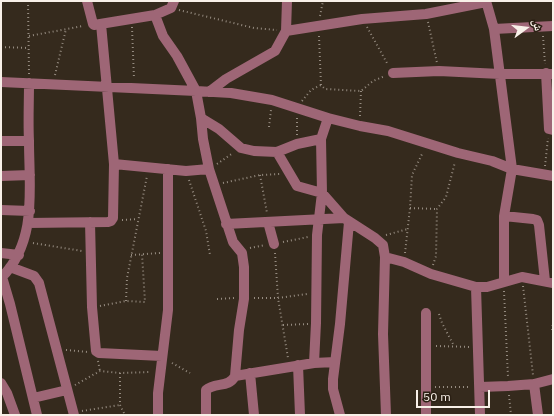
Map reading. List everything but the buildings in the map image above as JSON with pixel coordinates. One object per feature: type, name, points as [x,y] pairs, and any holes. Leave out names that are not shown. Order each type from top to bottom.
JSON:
[{"type":"street","points":[[28,223],[108,222],[113,218],[114,164],[106,86],[97,24],[87,1]]},
{"type":"street","points":[[209,92],[226,79],[275,50],[286,31],[287,1]]},
{"type":"street","points":[[286,31],[362,19],[426,14],[486,1],[494,29],[512,168],[504,216],[504,282]]},
{"type":"street","points":[[97,24],[155,15],[172,5]]},
{"type":"street","points":[[155,15],[163,36],[177,56],[196,91],[209,169],[226,224],[235,246],[241,250],[244,267],[244,299],[238,330],[235,376],[233,380],[228,383],[210,387],[206,390],[206,415]]},
{"type":"street","points":[[494,29],[553,26]]},
{"type":"street","points":[[393,73],[439,71],[500,74],[549,73],[551,129]]},
{"type":"street","points":[[1,82],[231,93],[272,100],[328,118],[388,131],[512,168],[548,175]]},
{"type":"street","points":[[29,83],[30,211],[24,241],[19,255],[2,277],[37,415]]},
{"type":"street","points":[[201,118],[219,129],[241,148],[254,151],[277,152],[297,144],[321,139]]},
{"type":"street","points":[[314,363],[318,220],[322,193],[321,139],[328,118]]},
{"type":"street","points":[[1,142],[29,141]]},
{"type":"street","points":[[277,152],[295,184],[300,188],[322,193],[346,220],[375,238],[383,245],[385,257],[384,334],[386,415]]},
{"type":"street","points":[[114,164],[148,166],[186,171],[209,169]]},
{"type":"street","points":[[158,415],[160,372],[168,310],[168,169]]},
{"type":"street","points":[[1,176],[30,175]]},
{"type":"street","points":[[1,210],[30,211]]},
{"type":"street","points":[[385,257],[404,262],[431,274],[476,287],[487,287],[522,276],[549,282],[539,225],[536,220],[534,218],[504,216]]},
{"type":"street","points":[[226,224],[346,220]]},
{"type":"street","points":[[340,415],[333,390],[333,379],[340,324],[346,220]]},
{"type":"street","points":[[90,222],[92,307],[97,352],[162,356]]},
{"type":"street","points":[[268,222],[274,244]]},
{"type":"street","points":[[1,253],[19,255]]},
{"type":"street","points":[[10,267],[34,276],[37,280],[74,414]]},
{"type":"street","points":[[476,287],[480,415]]},
{"type":"street","points":[[426,313],[426,415]]},
{"type":"street","points":[[235,376],[250,372],[314,363],[335,362]]},
{"type":"street","points":[[294,366],[300,415]]},
{"type":"street","points":[[250,372],[254,415]]},
{"type":"street","points":[[480,387],[534,384],[553,379]]},
{"type":"street","points":[[1,383],[7,393],[15,415]]},
{"type":"street","points":[[534,384],[538,415]]},
{"type":"street","points":[[33,398],[67,390]]},
{"type":"path","points":[[28,1],[29,83]]},
{"type":"path","points":[[323,1],[318,25],[321,85],[325,89],[361,91],[373,81],[393,73],[362,19]]},
{"type":"path","points":[[172,5],[254,28],[286,31]]},
{"type":"path","points":[[426,14],[439,71]]},
{"type":"path","points":[[132,18],[135,88]]},
{"type":"path","points":[[29,36],[97,24]]},
{"type":"path","points":[[542,27],[549,73]]},
{"type":"path","points":[[52,84],[66,29]]},
{"type":"path","points":[[1,47],[29,48]]},
{"type":"path","points":[[297,144],[297,108],[311,90],[321,85]]},
{"type":"path","points":[[360,126],[361,91]]},
{"type":"path","points":[[269,127],[272,100]]},
{"type":"path","points":[[548,175],[551,129]]},
{"type":"path","points":[[404,262],[412,175],[427,143]]},
{"type":"path","points":[[209,169],[241,148]]},
{"type":"path","points":[[431,274],[436,256],[437,209],[446,197],[458,153]]},
{"type":"path","points":[[126,301],[127,278],[148,166]]},
{"type":"path","points":[[186,171],[206,230],[210,255]]},
{"type":"path","points":[[214,185],[260,175],[290,173]]},
{"type":"path","points":[[260,175],[268,222]]},
{"type":"path","points":[[410,208],[437,209]]},
{"type":"path","points":[[111,221],[138,219]]},
{"type":"path","points":[[375,238],[408,229]]},
{"type":"path","points":[[241,250],[318,235]]},
{"type":"path","points":[[24,241],[90,253]]},
{"type":"path","points":[[274,244],[278,298],[283,326],[294,366]]},
{"type":"path","points":[[131,254],[168,252]]},
{"type":"path","points":[[92,307],[126,301],[145,302],[142,254]]},
{"type":"path","points":[[522,276],[534,384]]},
{"type":"path","points":[[504,282],[508,386],[511,415]]},
{"type":"path","points":[[217,299],[278,298],[316,293]]},
{"type":"path","points":[[439,314],[454,346]]},
{"type":"path","points":[[552,330],[553,322]]},
{"type":"path","points":[[283,326],[316,323]]},
{"type":"path","points":[[426,346],[477,348]]},
{"type":"path","points":[[57,349],[97,352]]},
{"type":"path","points":[[162,356],[178,368],[190,373]]},
{"type":"path","points":[[67,390],[100,371],[120,373],[160,372]]},
{"type":"path","points":[[120,373],[120,404],[125,415]]},
{"type":"path","points":[[426,387],[480,387]]},
{"type":"path","points":[[74,414],[120,404]]}]
